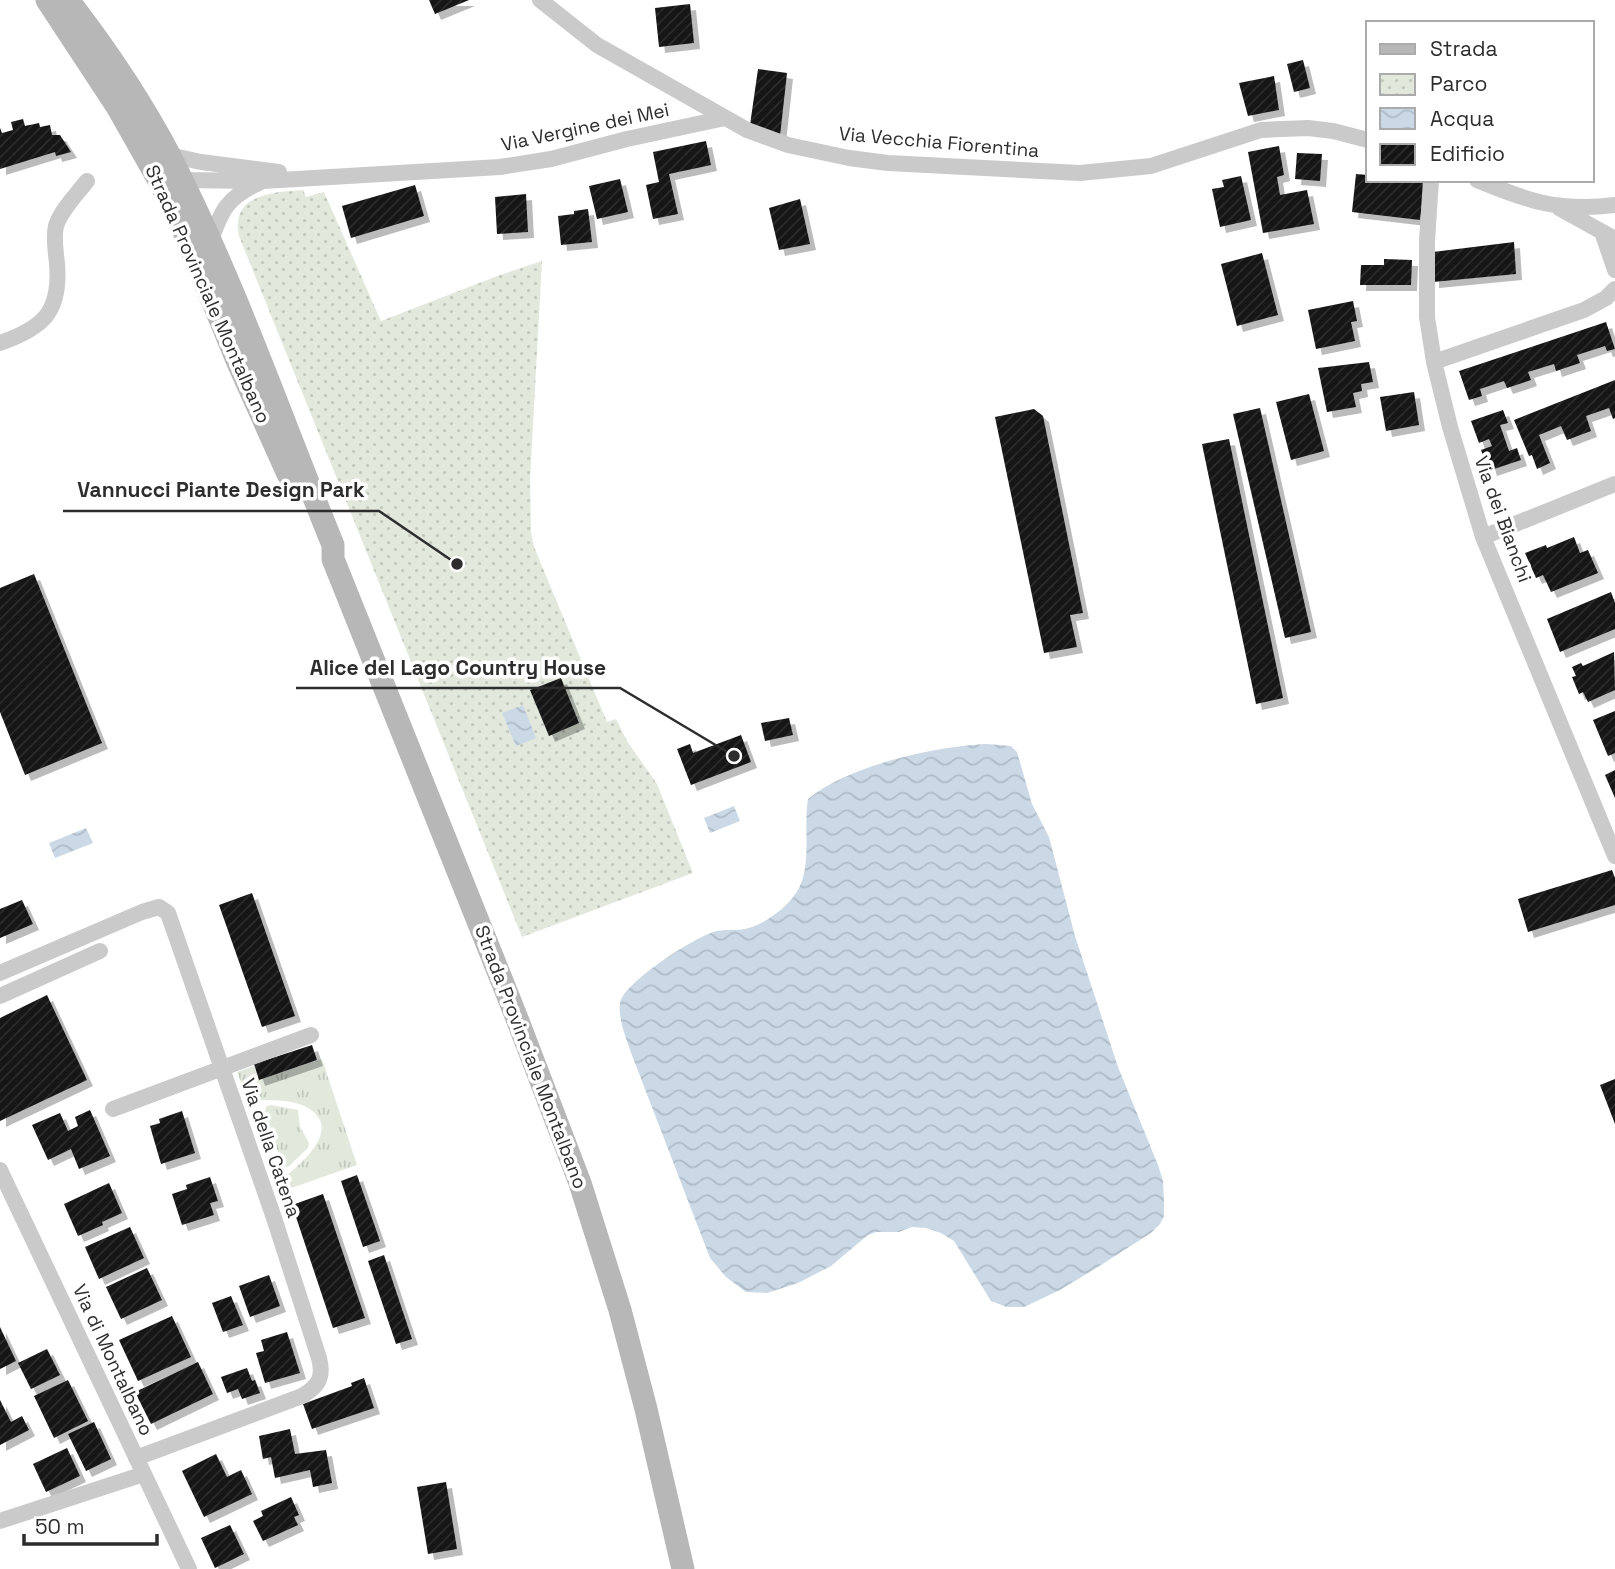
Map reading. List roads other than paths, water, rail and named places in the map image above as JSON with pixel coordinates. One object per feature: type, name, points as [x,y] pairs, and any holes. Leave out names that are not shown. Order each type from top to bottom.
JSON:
[{"type":"main road","name":"Strada Provinciale Montalbano","points":[[47,0],[118,108],[159,159],[181,180],[210,243],[332,545],[333,559],[580,1183],[624,1322],[684,1569]]},
{"type":"main road","name":"Strada Provinciale Montalbano","points":[[68,0],[117,70],[159,159],[185,234],[239,365],[323,549],[333,559]]},
{"type":"street","name":"Via Vecchia Fiorentina","points":[[540,0],[597,45],[747,131],[789,145],[849,158],[888,163],[1055,173],[1152,166],[1242,135],[1271,129],[1321,130],[1366,140]]},
{"type":"street","name":"Via Vergine dei Mei","points":[[181,180],[263,181],[520,165],[725,118]]},
{"type":"street","name":"Via Vergine dei Mei","points":[[159,159],[327,178]]},
{"type":"street","points":[[0,343],[35,327],[52,309],[58,280],[55,230],[87,181]]},
{"type":"street","name":"Via Vergine dei Mei","points":[[210,243],[226,205],[245,189],[263,181]]},
{"type":"street","name":"Via dei Bianchi","points":[[1431,182],[1427,241],[1427,317],[1434,362],[1450,427],[1483,537],[1615,856]]},
{"type":"street","points":[[1482,182],[1522,198],[1555,207],[1615,205]]},
{"type":"street","points":[[1555,207],[1608,235],[1615,270]]},
{"type":"street","points":[[1434,362],[1584,310],[1606,298],[1615,289]]},
{"type":"street","points":[[1483,537],[1615,484]]},
{"type":"street","name":"Via della Catena","points":[[0,972],[153,908],[164,909],[168,913],[321,1364],[320,1382],[302,1396],[136,1458]]},
{"type":"street","points":[[68,943],[76,962]]},
{"type":"street","points":[[0,996],[100,951]]},
{"type":"street","points":[[113,1110],[312,1035]]},
{"type":"street","name":"Via di Montalbano","points":[[0,1170],[188,1569]]},
{"type":"street","points":[[0,1521],[144,1474]]},
{"type":"water","points":[[523,705],[536,738],[516,746],[502,713]]},
{"type":"water","points":[[987,744],[1011,746],[1017,752],[1032,804],[1049,837],[1075,936],[1118,1067],[1163,1181],[1164,1216],[1151,1233],[1060,1290],[1024,1307],[1007,1307],[991,1301],[954,1241],[926,1228],[912,1227],[899,1232],[876,1232],[868,1235],[831,1266],[798,1283],[767,1293],[746,1292],[726,1277],[710,1258],[630,1050],[621,1021],[620,1003],[624,994],[647,972],[678,950],[707,934],[755,926],[769,919],[787,904],[796,893],[804,872],[808,799],[825,787],[893,760],[943,749]]},
{"type":"water","points":[[734,806],[740,821],[710,833],[704,818]]},
{"type":"water","points":[[86,828],[93,843],[55,858],[49,843]]},
{"type":"place","name":"Vannucci Piante Design Park","points":[[457,564]]},
{"type":"place","name":"Alice del Lago Country House","points":[[734,756]]}]
